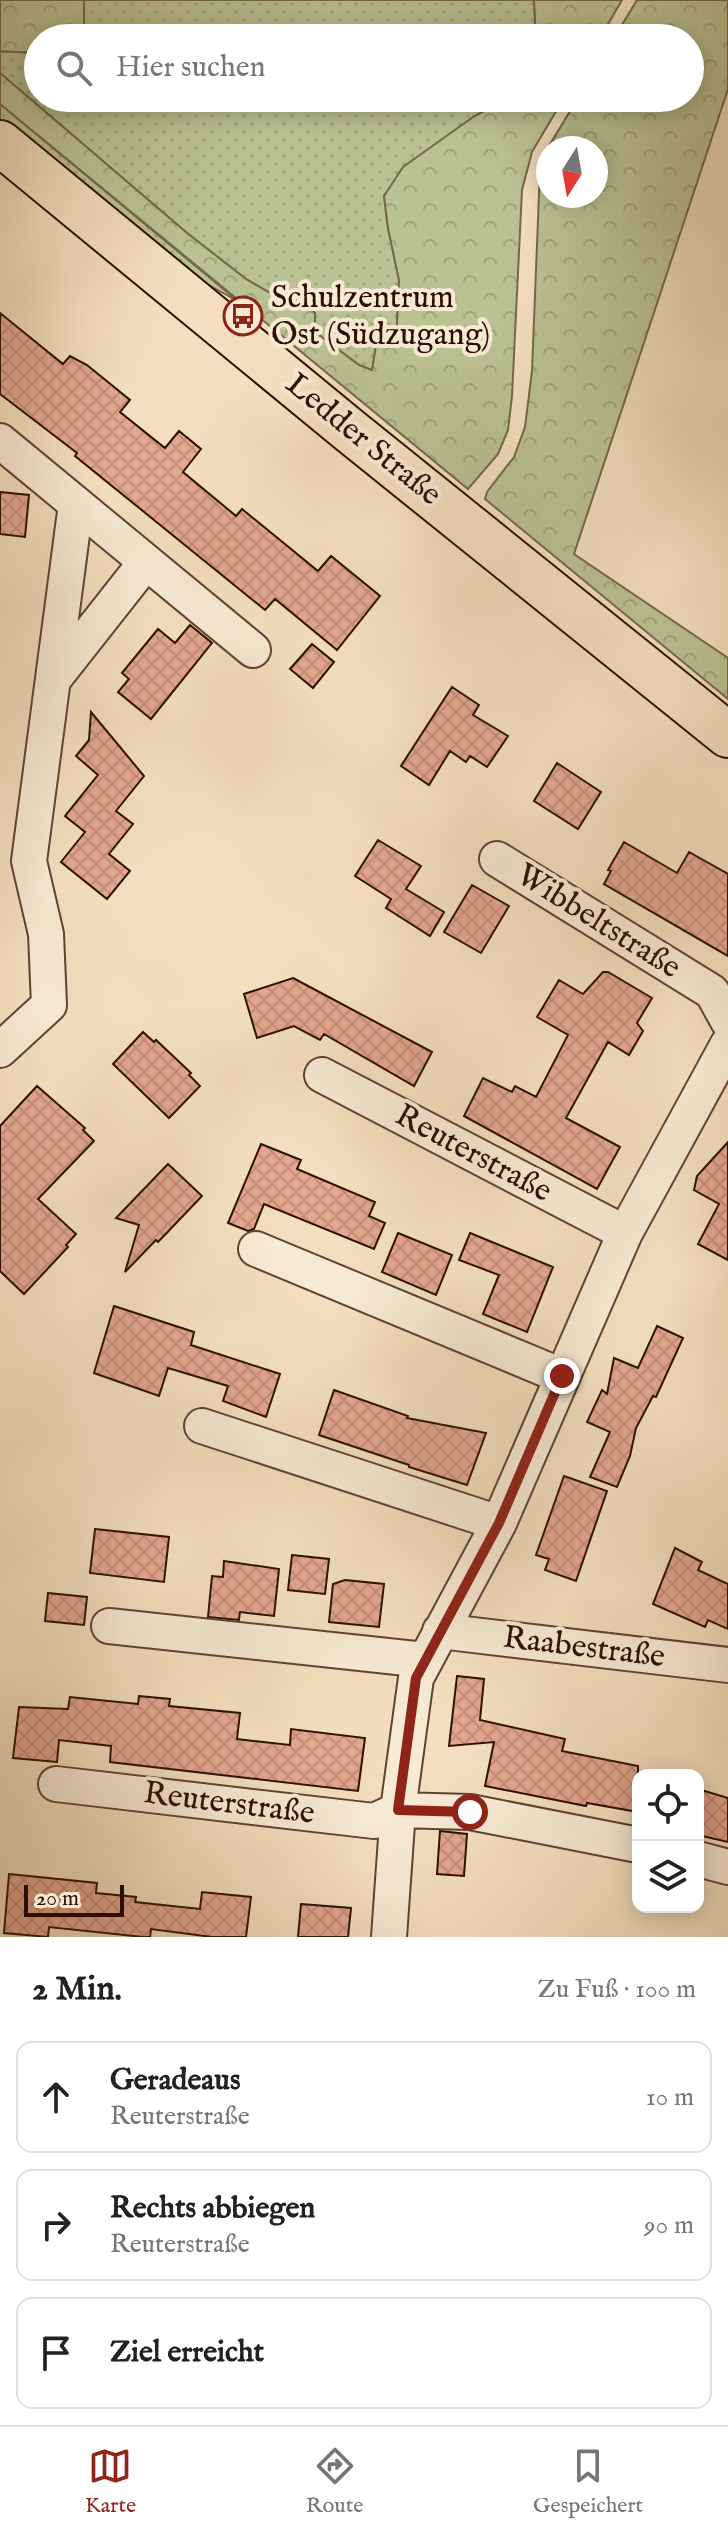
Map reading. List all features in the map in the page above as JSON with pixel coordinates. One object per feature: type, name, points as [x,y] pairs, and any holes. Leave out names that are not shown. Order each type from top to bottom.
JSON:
[{"type":"main road","name":"Ledder Straße","points":[[0,143],[349,430],[728,735]]},
{"type":"street","points":[[0,441],[253,650]]},
{"type":"street","points":[[0,1050],[49,1005],[46,934],[29,861],[76,504]]},
{"type":"street","points":[[53,680],[146,562]]},
{"type":"street","name":"Wibbeltstraße","points":[[497,859],[712,992],[728,1021]]},
{"type":"street","points":[[389,1937],[398,1810],[416,1678],[499,1523],[625,1233],[728,1044]]},
{"type":"street","name":"Reuterstraße","points":[[322,1075],[625,1233]]},
{"type":"street","points":[[256,1249],[562,1376]]},
{"type":"street","points":[[202,1426],[499,1523]]},
{"type":"street","points":[[109,1626],[432,1645]]},
{"type":"street","name":"Raabestraße","points":[[432,1645],[728,1665]]},
{"type":"street","name":"Reuterstraße","points":[[56,1784],[374,1821],[398,1810],[470,1812],[632,1844]]},
{"type":"street","points":[[704,1861],[728,1867]]},
{"type":"green space","points":[[0,0],[84,0],[84,24],[24,24],[24,52],[0,51]]},
{"type":"green space","points":[[84,0],[534,0],[535,24],[84,24]]},
{"type":"green space","points":[[534,0],[622,0],[608,24],[535,24]]},
{"type":"green space","points":[[637,0],[728,0],[728,89],[574,554],[728,658],[728,699],[485,499],[514,457],[525,427],[532,371],[538,208],[608,208],[608,136],[555,136],[570,112],[704,112],[704,24],[622,24]]},
{"type":"green space","points":[[0,51],[24,52],[24,94],[0,73]]},
{"type":"green space","points":[[0,73],[24,94],[24,112],[46,112],[187,233],[246,279],[277,297],[305,302],[315,313],[315,332],[359,365],[372,370],[376,345],[396,346],[399,280],[384,196],[403,167],[482,112],[556,112],[541,136],[536,136],[522,190],[508,430],[498,454],[468,489],[0,104]]},
{"type":"green space","points":[[0,104],[239,302],[184,271],[0,121]]},
{"type":"green space","points":[[46,112],[482,112],[384,196],[399,280],[396,346],[376,345],[373,371],[359,365],[315,332],[315,313],[305,302],[277,297],[246,279],[187,233]]},
{"type":"building","points":[[0,313],[63,364],[70,356],[87,365],[130,400],[120,412],[165,448],[179,431],[201,449],[183,472],[236,516],[242,509],[318,571],[331,556],[380,596],[337,650],[275,599],[265,610],[75,456],[77,453],[0,394]]},
{"type":"building","points":[[0,492],[29,495],[25,537],[0,534]]},
{"type":"building","points":[[190,625],[212,643],[151,719],[118,692],[129,679],[122,673],[158,629],[175,643]]},
{"type":"building","points":[[312,644],[334,662],[313,688],[290,669]]},
{"type":"building","points":[[452,687],[479,705],[473,715],[508,736],[487,767],[470,756],[466,762],[450,751],[429,785],[401,766]]},
{"type":"building","points":[[91,712],[144,776],[116,811],[133,824],[109,854],[130,871],[107,899],[61,862],[85,832],[65,816],[98,775],[76,756],[89,740]]},
{"type":"building","points":[[557,763],[601,792],[578,829],[534,801]]},
{"type":"building","points":[[378,840],[421,866],[406,889],[444,912],[430,936],[386,908],[391,899],[355,876]]},
{"type":"building","points":[[624,842],[677,873],[689,852],[728,874],[728,956],[604,884],[611,871],[608,870]]},
{"type":"building","points":[[472,885],[509,906],[481,953],[444,932]]},
{"type":"building","points":[[603,972],[652,998],[637,1023],[643,1031],[629,1055],[608,1042],[566,1118],[620,1147],[597,1189],[464,1116],[483,1078],[512,1092],[515,1086],[536,1097],[568,1035],[537,1017],[559,980],[583,994]]},
{"type":"building","points":[[293,978],[432,1052],[414,1086],[324,1034],[320,1040],[294,1026],[257,1038],[244,994]]},
{"type":"building","points":[[143,1032],[191,1073],[189,1075],[200,1086],[169,1118],[113,1064]]},
{"type":"building","points":[[37,1086],[85,1128],[83,1130],[94,1141],[38,1199],[76,1234],[66,1245],[68,1247],[24,1294],[0,1271],[0,1126]]},
{"type":"building","points":[[728,1142],[728,1260],[698,1244],[719,1204],[694,1190],[697,1176]]},
{"type":"building","points":[[261,1144],[301,1160],[297,1169],[375,1202],[369,1216],[385,1223],[374,1249],[264,1204],[254,1229],[248,1231],[228,1223]]},
{"type":"building","points":[[168,1164],[202,1196],[125,1272],[139,1225],[116,1218]]},
{"type":"building","points":[[398,1233],[452,1255],[436,1295],[382,1272]]},
{"type":"building","points":[[470,1233],[553,1267],[527,1332],[483,1314],[499,1275],[459,1260]]},
{"type":"building","points":[[114,1306],[194,1332],[191,1345],[280,1374],[266,1417],[223,1401],[228,1386],[168,1368],[159,1396],[94,1373]]},
{"type":"building","points":[[657,1326],[683,1338],[656,1397],[653,1396],[636,1428],[630,1456],[617,1487],[590,1477],[610,1432],[587,1422],[602,1390],[607,1394],[614,1358],[638,1368]]},
{"type":"building","points":[[334,1390],[407,1418],[486,1433],[467,1485],[319,1435]]},
{"type":"building","points":[[564,1476],[607,1491],[576,1581],[545,1570],[549,1559],[536,1555]]},
{"type":"building","points":[[95,1529],[169,1537],[164,1582],[90,1573]]},
{"type":"building","points":[[675,1548],[702,1562],[698,1570],[728,1584],[728,1629],[708,1620],[705,1627],[653,1604]]},
{"type":"building","points":[[292,1555],[329,1559],[325,1594],[288,1590]]},
{"type":"building","points":[[224,1561],[279,1569],[274,1616],[240,1612],[239,1620],[208,1617],[212,1576],[223,1577]]},
{"type":"building","points":[[345,1580],[384,1584],[379,1627],[329,1622],[333,1584]]},
{"type":"building","points":[[48,1593],[87,1597],[84,1625],[45,1621]]},
{"type":"building","points":[[457,1676],[484,1679],[480,1720],[565,1739],[562,1751],[638,1766],[638,1769],[632,1769],[632,1811],[587,1803],[586,1806],[485,1786],[494,1742],[449,1746]]},
{"type":"building","points":[[139,1696],[170,1699],[169,1706],[240,1713],[237,1739],[290,1745],[291,1729],[365,1738],[358,1791],[110,1762],[111,1746],[59,1740],[57,1762],[13,1758],[19,1707],[68,1709],[70,1697],[138,1704]]},
{"type":"building","points":[[704,1791],[728,1798],[728,1842],[704,1836]]},
{"type":"building","points":[[440,1831],[467,1834],[464,1876],[437,1874]]},
{"type":"building","points":[[9,1874],[97,1883],[96,1893],[136,1897],[135,1902],[200,1909],[202,1892],[251,1897],[246,1937],[212,1937],[151,1929],[150,1937],[143,1937],[49,1927],[48,1937],[4,1933]]},
{"type":"building","points":[[301,1904],[351,1908],[348,1937],[298,1937]]},
{"type":"place","name":"Schulzentrum Ost (Südzugang)","points":[[243,316]]},
{"type":"route","points":[[470,1812],[398,1810],[416,1678],[499,1523],[562,1376]]}]
